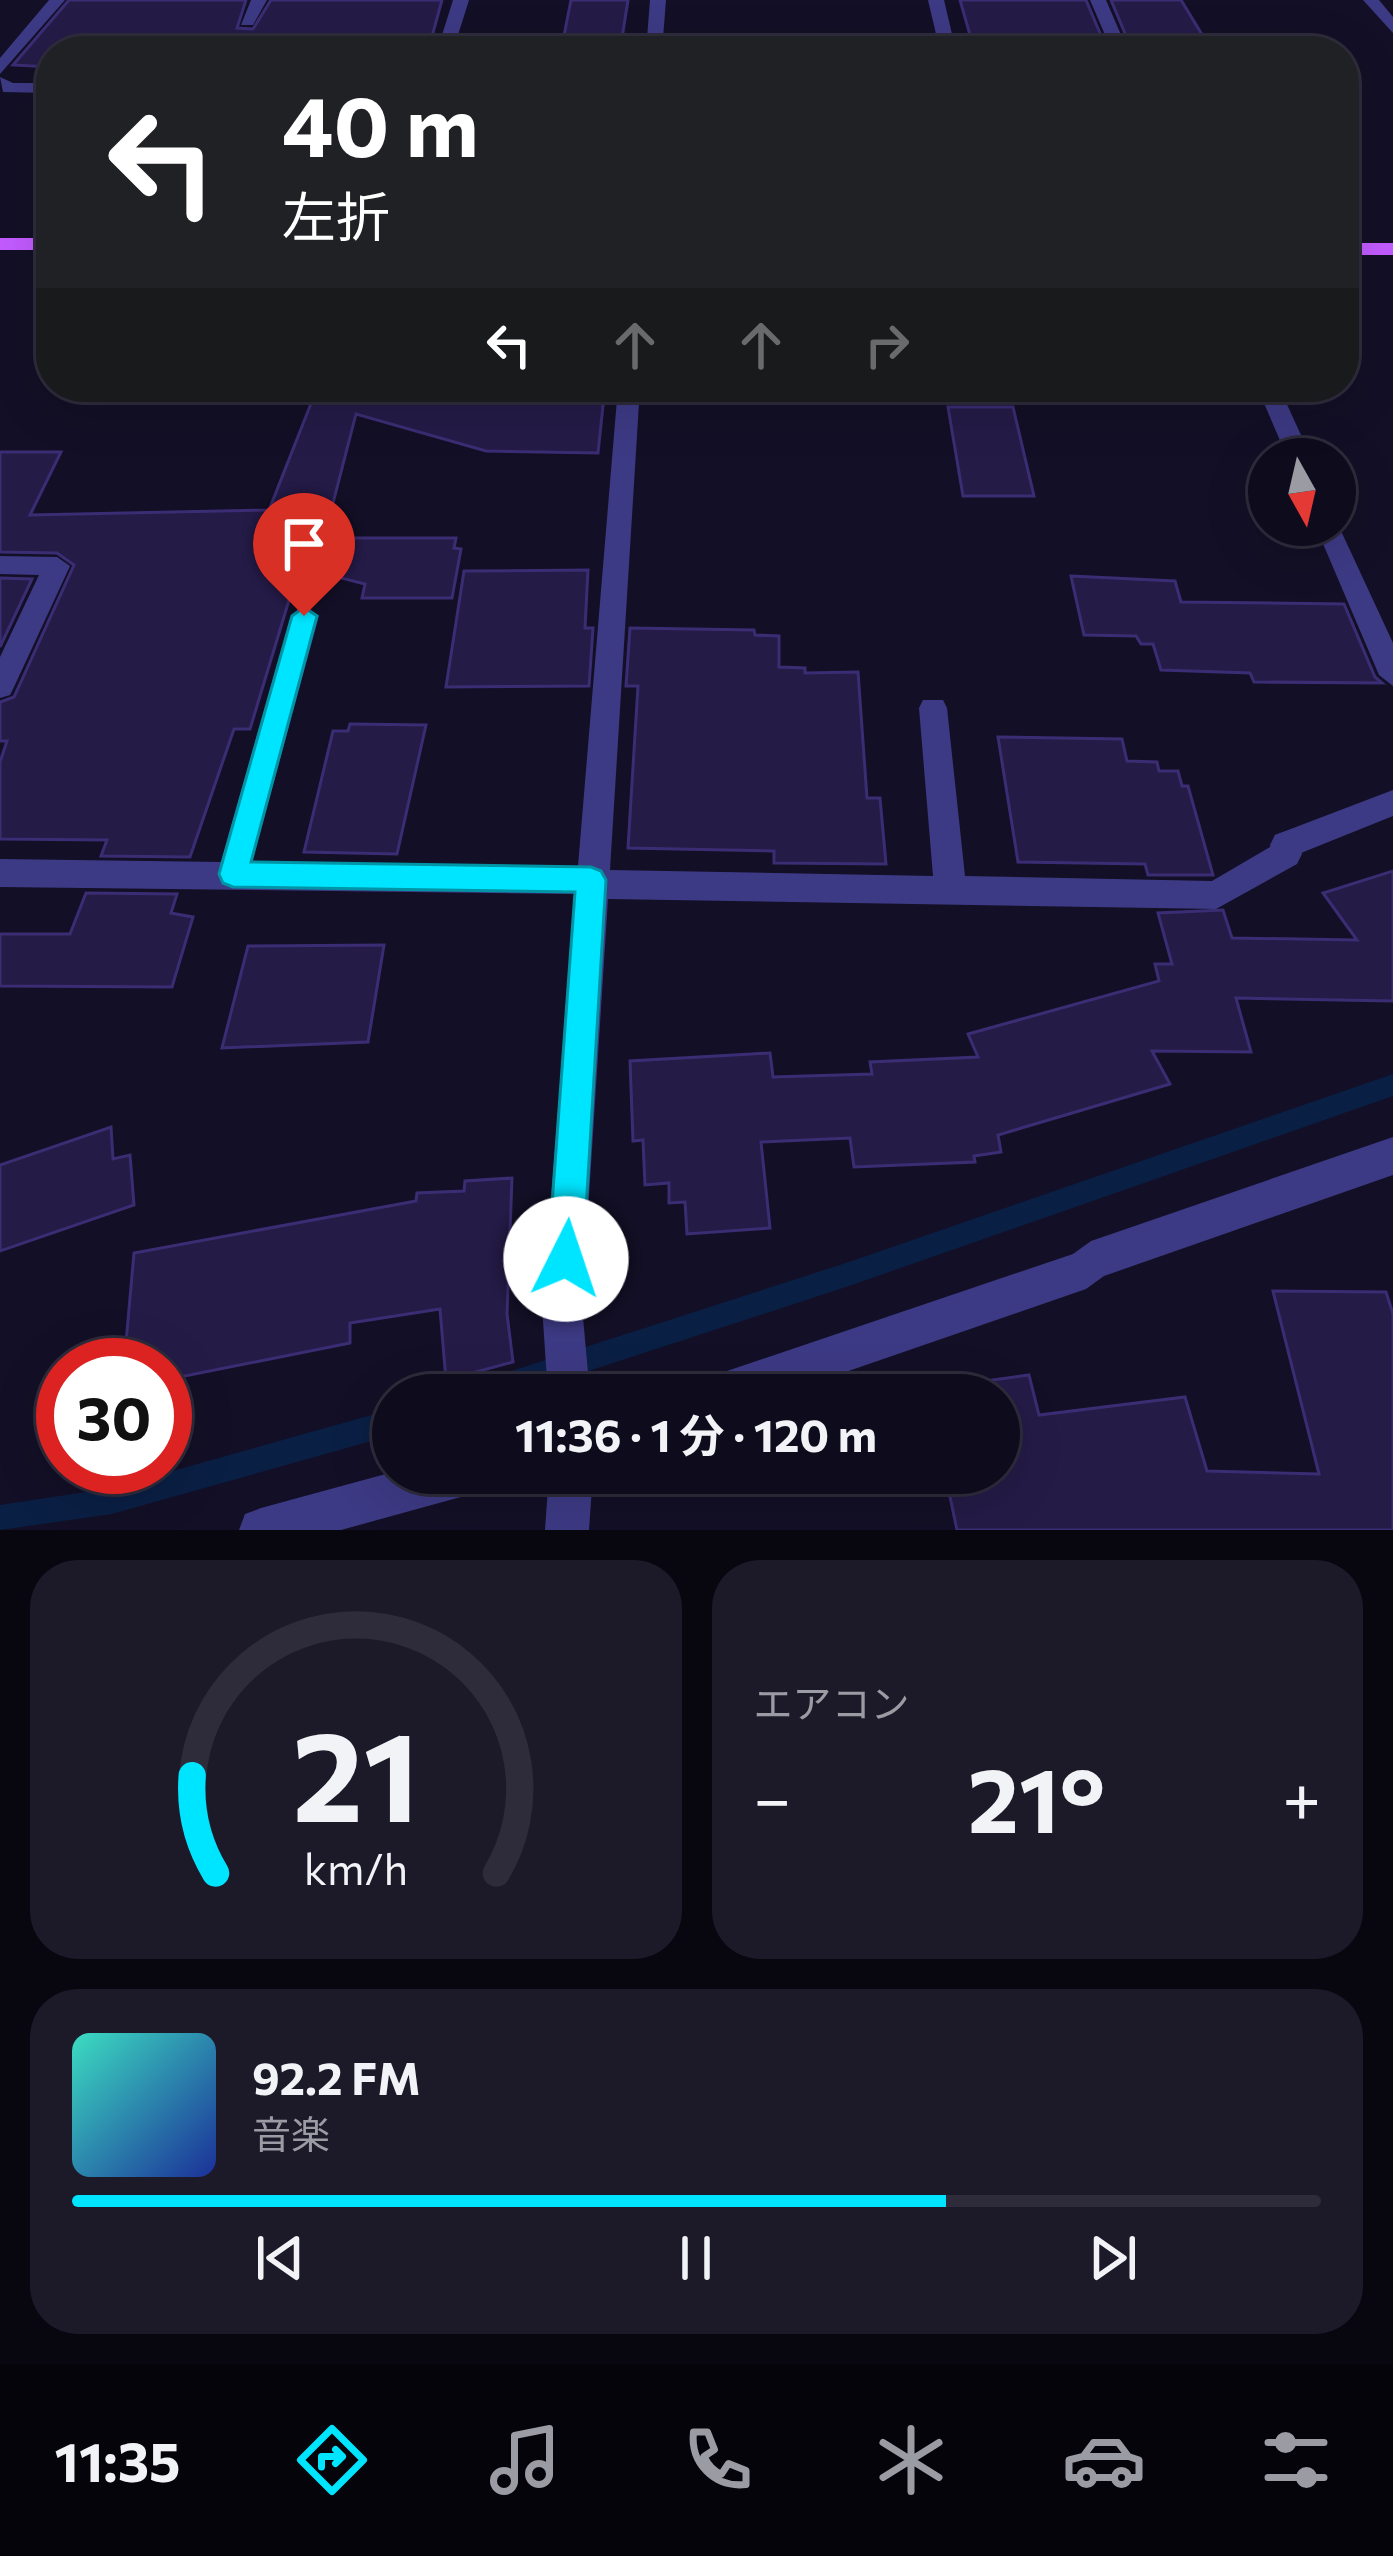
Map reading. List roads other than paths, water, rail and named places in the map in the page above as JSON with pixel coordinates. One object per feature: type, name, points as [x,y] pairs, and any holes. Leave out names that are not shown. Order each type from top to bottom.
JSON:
[{"type":"main road","points":[[0,244],[36,244]]},
{"type":"main road","points":[[1359,249],[1393,249]]},
{"type":"street","points":[[0,69],[57,0]]},
{"type":"street","points":[[247,22],[259,0]]},
{"type":"street","points":[[450,36],[461,0]]},
{"type":"street","points":[[655,36],[658,0]]},
{"type":"street","points":[[935,0],[944,36]]},
{"type":"street","points":[[1098,0],[1114,36]]},
{"type":"street","points":[[1371,0],[1393,28]]},
{"type":"street","points":[[0,82],[9,88],[36,88]]},
{"type":"street","points":[[567,1374],[564,1330],[591,882],[628,402]]},
{"type":"street","points":[[1275,402],[1291,438]]},
{"type":"street","points":[[1337,546],[1393,675]]},
{"type":"street","points":[[0,565],[57,566],[0,687]]},
{"type":"street","points":[[233,874],[304,616]]},
{"type":"street","points":[[933,707],[950,889]]},
{"type":"street","points":[[0,873],[1216,895],[1286,854],[1286,845],[1393,802]]},
{"type":"street","points":[[779,1374],[1086,1269],[1091,1262],[1393,1156]]},
{"type":"street","points":[[261,1530],[392,1494]]},
{"type":"street","points":[[567,1530],[570,1494]]},
{"type":"waterway","points":[[542,1374],[849,1274],[1393,1085]]},
{"type":"waterway","points":[[0,1518],[112,1501],[372,1428]]}]
